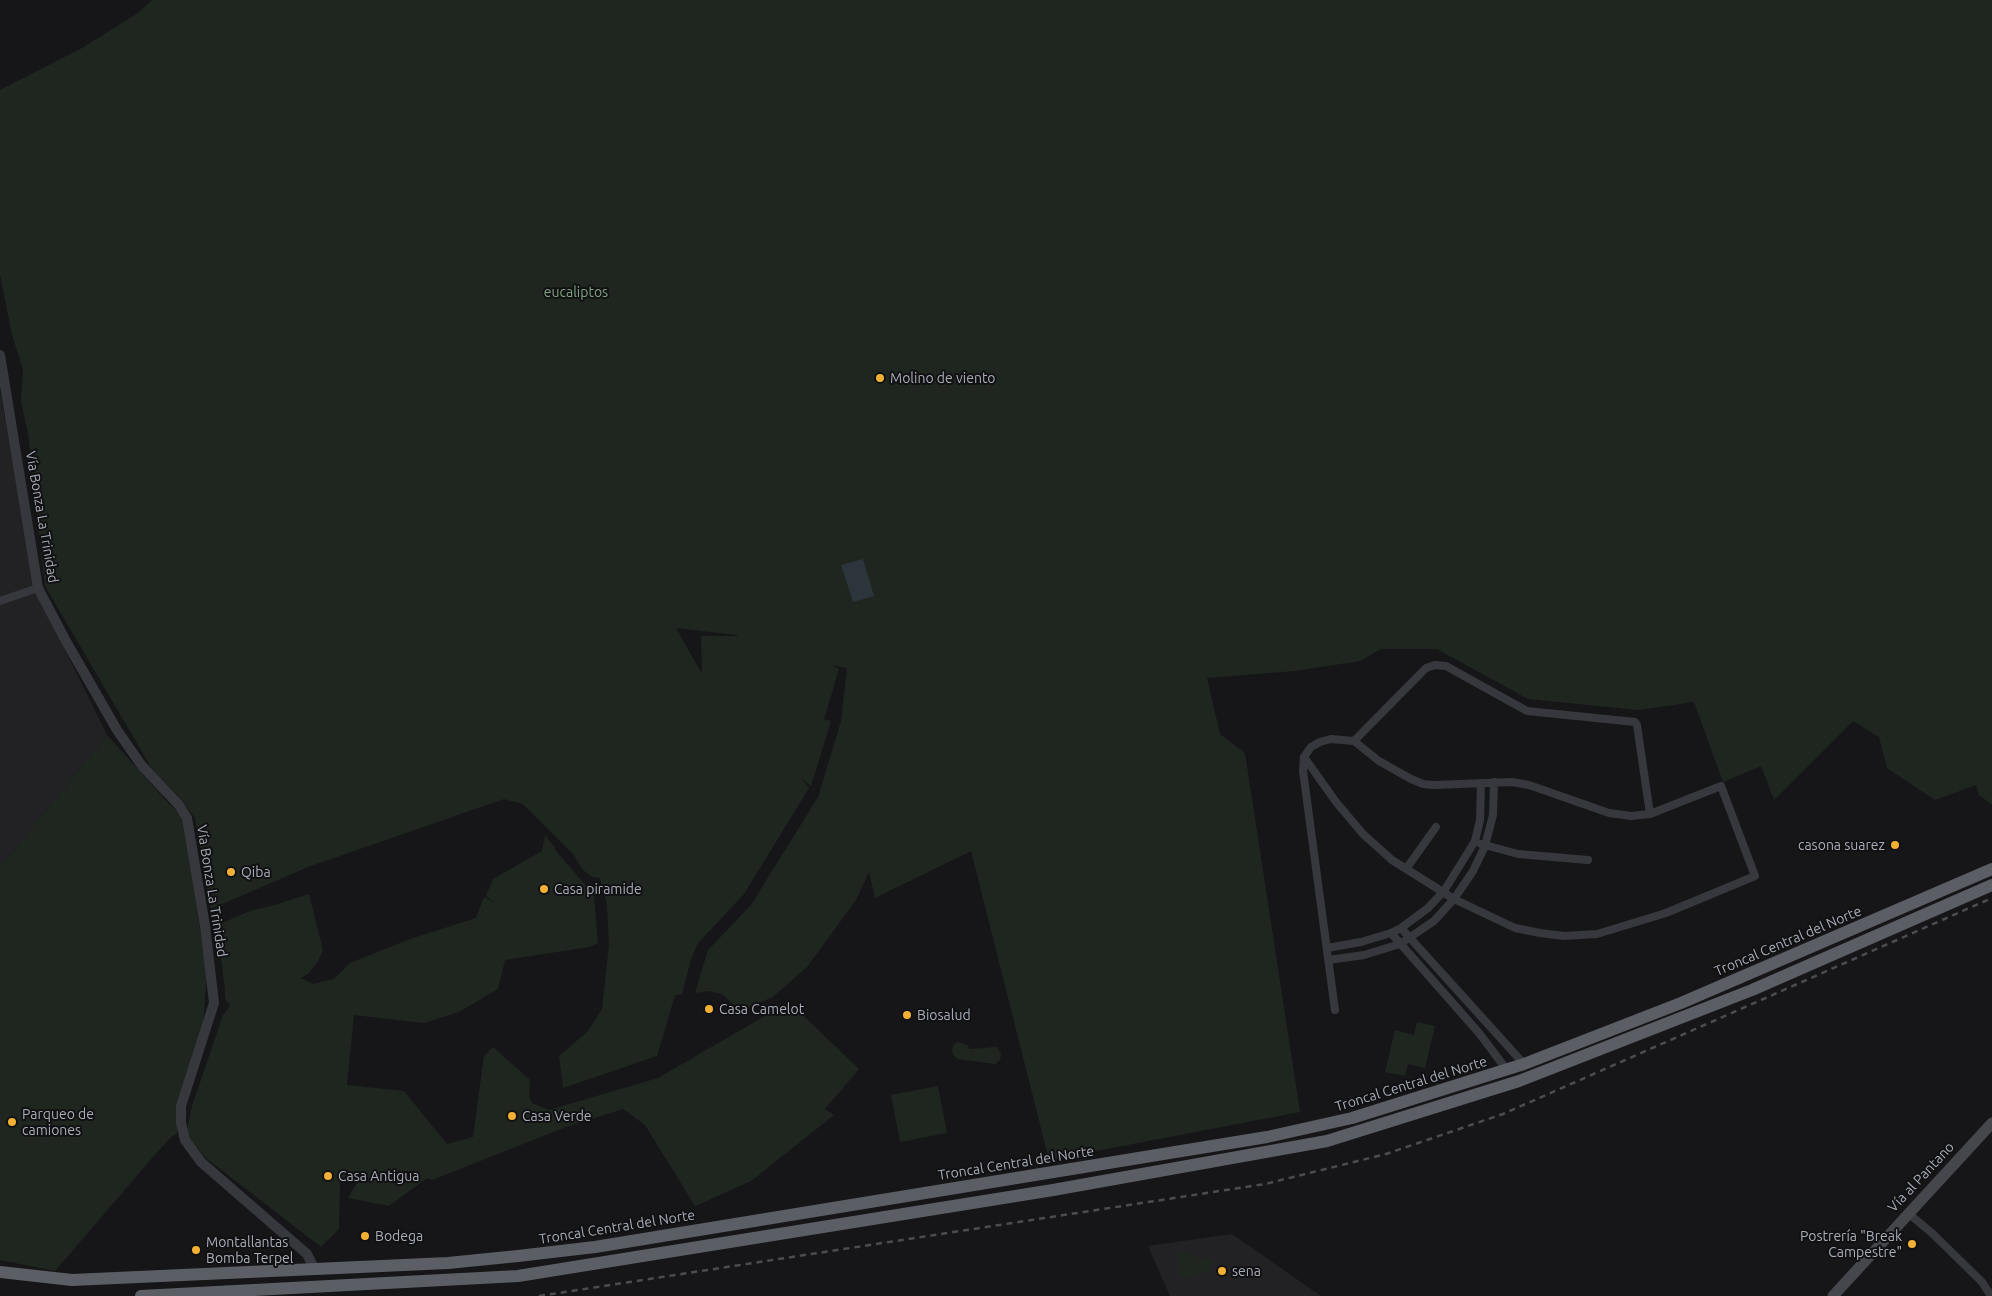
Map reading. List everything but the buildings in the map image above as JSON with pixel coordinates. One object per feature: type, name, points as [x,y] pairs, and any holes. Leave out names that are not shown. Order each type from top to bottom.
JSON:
[{"type":"highway","name":"Troncal Central del Norte","points":[[0,1272],[72,1280],[448,1263],[595,1247],[1267,1137],[1352,1118],[1524,1064],[1681,1003],[1992,869]]},
{"type":"highway","points":[[142,1296],[518,1276],[1052,1190],[1327,1141],[1519,1081],[1752,990],[1992,885]]},
{"type":"main road","name":"Vía al Pantano","points":[[1833,1296],[1992,1123]]},
{"type":"street","name":"Vía Bonza La Trinidad","points":[[0,355],[38,588],[67,644],[117,730],[142,766],[179,805],[187,818],[205,926],[214,1003],[181,1106],[181,1123],[185,1140],[201,1162],[307,1254],[314,1268]]},
{"type":"street","points":[[0,601],[38,588]]},
{"type":"street","points":[[1354,741],[1426,668],[1435,665],[1446,666],[1527,711],[1635,722],[1650,814]]},
{"type":"street","points":[[1304,757],[1336,802],[1363,834],[1392,860],[1454,899],[1515,928],[1540,934],[1564,936],[1598,934],[1666,913],[1755,876],[1721,786],[1650,814],[1632,816],[1608,813],[1512,782],[1423,784],[1379,761],[1354,741],[1331,739],[1320,742],[1311,747],[1304,757],[1303,771],[1335,1010]]},
{"type":"street","points":[[1328,960],[1364,955],[1400,944],[1434,921],[1454,899],[1474,871],[1485,846],[1493,815],[1494,782]]},
{"type":"street","points":[[1327,948],[1361,942],[1402,928],[1428,908],[1444,892],[1475,841],[1480,820],[1481,784]]},
{"type":"street","points":[[1406,869],[1436,827]]},
{"type":"street","points":[[1475,841],[1485,846],[1518,854],[1588,860]]},
{"type":"street","points":[[1402,928],[1524,1064]]},
{"type":"street","points":[[1391,933],[1479,1033],[1507,1070]]},
{"type":"street","points":[[1452,1003],[1462,994]]},
{"type":"street","points":[[1908,1214],[1933,1234],[1982,1282],[1991,1296]]},
{"type":"shaded area","points":[[0,391],[35,589],[107,735],[0,867]]},
{"type":"shaded area","points":[[863,559],[874,596],[853,602],[841,565]]},
{"type":"shaded area","name":"sena","points":[[1232,1234],[1321,1296],[1170,1296],[1148,1246]]},
{"type":"green space","name":"eucaliptos","points":[[152,0],[1992,0],[1992,805],[1979,795],[1976,785],[1935,800],[1887,768],[1879,737],[1853,721],[1774,800],[1761,766],[1723,782],[1694,702],[1638,710],[1528,699],[1437,649],[1381,649],[1360,661],[1295,671],[1207,678],[1220,734],[1245,753],[1300,1112],[1049,1160],[971,851],[875,898],[869,872],[856,900],[807,967],[773,997],[740,1011],[722,994],[709,991],[695,993],[708,950],[751,905],[818,797],[841,721],[847,668],[832,665],[839,669],[824,719],[831,721],[811,786],[802,779],[809,788],[744,894],[698,943],[691,959],[682,994],[675,995],[657,1056],[563,1088],[559,1056],[588,1031],[602,1009],[609,944],[607,905],[600,878],[592,877],[583,870],[574,855],[523,804],[504,799],[308,867],[211,909],[195,818],[181,799],[152,769],[45,586],[28,433],[21,402],[23,369],[12,335],[0,275],[0,90],[82,48],[138,13]],"holes":[[[676,628],[737,635],[701,636],[702,674]]]},
{"type":"green space","points":[[107,735],[169,804],[184,817],[207,971],[203,1027],[177,1104],[177,1134],[171,1137],[152,1158],[55,1271],[0,1260],[0,867]]},
{"type":"green space","points":[[545,835],[555,850],[594,895],[598,943],[589,947],[505,960],[498,989],[459,1012],[424,1023],[354,1015],[347,1085],[404,1091],[447,1144],[473,1137],[484,1056],[493,1047],[530,1080],[529,1097],[532,1103],[549,1110],[658,1078],[789,1002],[859,1069],[825,1109],[834,1115],[751,1181],[695,1206],[645,1125],[623,1109],[566,1127],[432,1180],[427,1178],[389,1206],[348,1198],[362,1174],[347,1174],[340,1184],[339,1229],[321,1247],[206,1158],[186,1135],[192,1106],[223,1015],[230,1006],[225,998],[218,935],[223,930],[222,923],[250,911],[309,894],[323,950],[317,963],[308,974],[301,978],[313,984],[334,979],[350,963],[410,939],[476,918],[484,897],[495,903],[486,896],[493,879],[542,851]]},
{"type":"green space","points":[[1417,1022],[1435,1026],[1425,1068],[1408,1064],[1405,1076],[1385,1072],[1395,1030],[1414,1035]]},
{"type":"green space","points":[[957,1042],[967,1045],[970,1049],[997,1047],[1001,1054],[1000,1060],[995,1064],[958,1059],[953,1055],[952,1051],[953,1046]]},
{"type":"green space","points":[[938,1086],[947,1133],[900,1142],[891,1095]]},
{"type":"green space","points":[[1178,1252],[1212,1261],[1213,1269],[1184,1279],[1177,1273]]},
{"type":"railway","points":[[539,1296],[1265,1184],[1386,1154],[1503,1114],[1992,898]]},
{"type":"place","name":"Molino de viento","points":[[880,378]]},
{"type":"place","name":"casona suarez","points":[[1895,845]]},
{"type":"place","name":"Qiba","points":[[231,872]]},
{"type":"place","name":"Casa piramide","points":[[544,889]]},
{"type":"place","name":"Casa Camelot","points":[[709,1009]]},
{"type":"place","name":"Biosalud","points":[[907,1015]]},
{"type":"place","name":"Casa Verde","points":[[512,1116]]},
{"type":"place","name":"Parqueo de camiones","points":[[12,1122]]},
{"type":"place","name":"Casa Antigua","points":[[328,1176]]},
{"type":"place","name":"Bodega","points":[[365,1236]]},
{"type":"place","name":"Postrería \"Break Campestre\"","points":[[1912,1244]]},
{"type":"place","name":"Montallantas Bomba Terpel","points":[[196,1250]]},
{"type":"place","name":"sena","points":[[1222,1271]]}]
